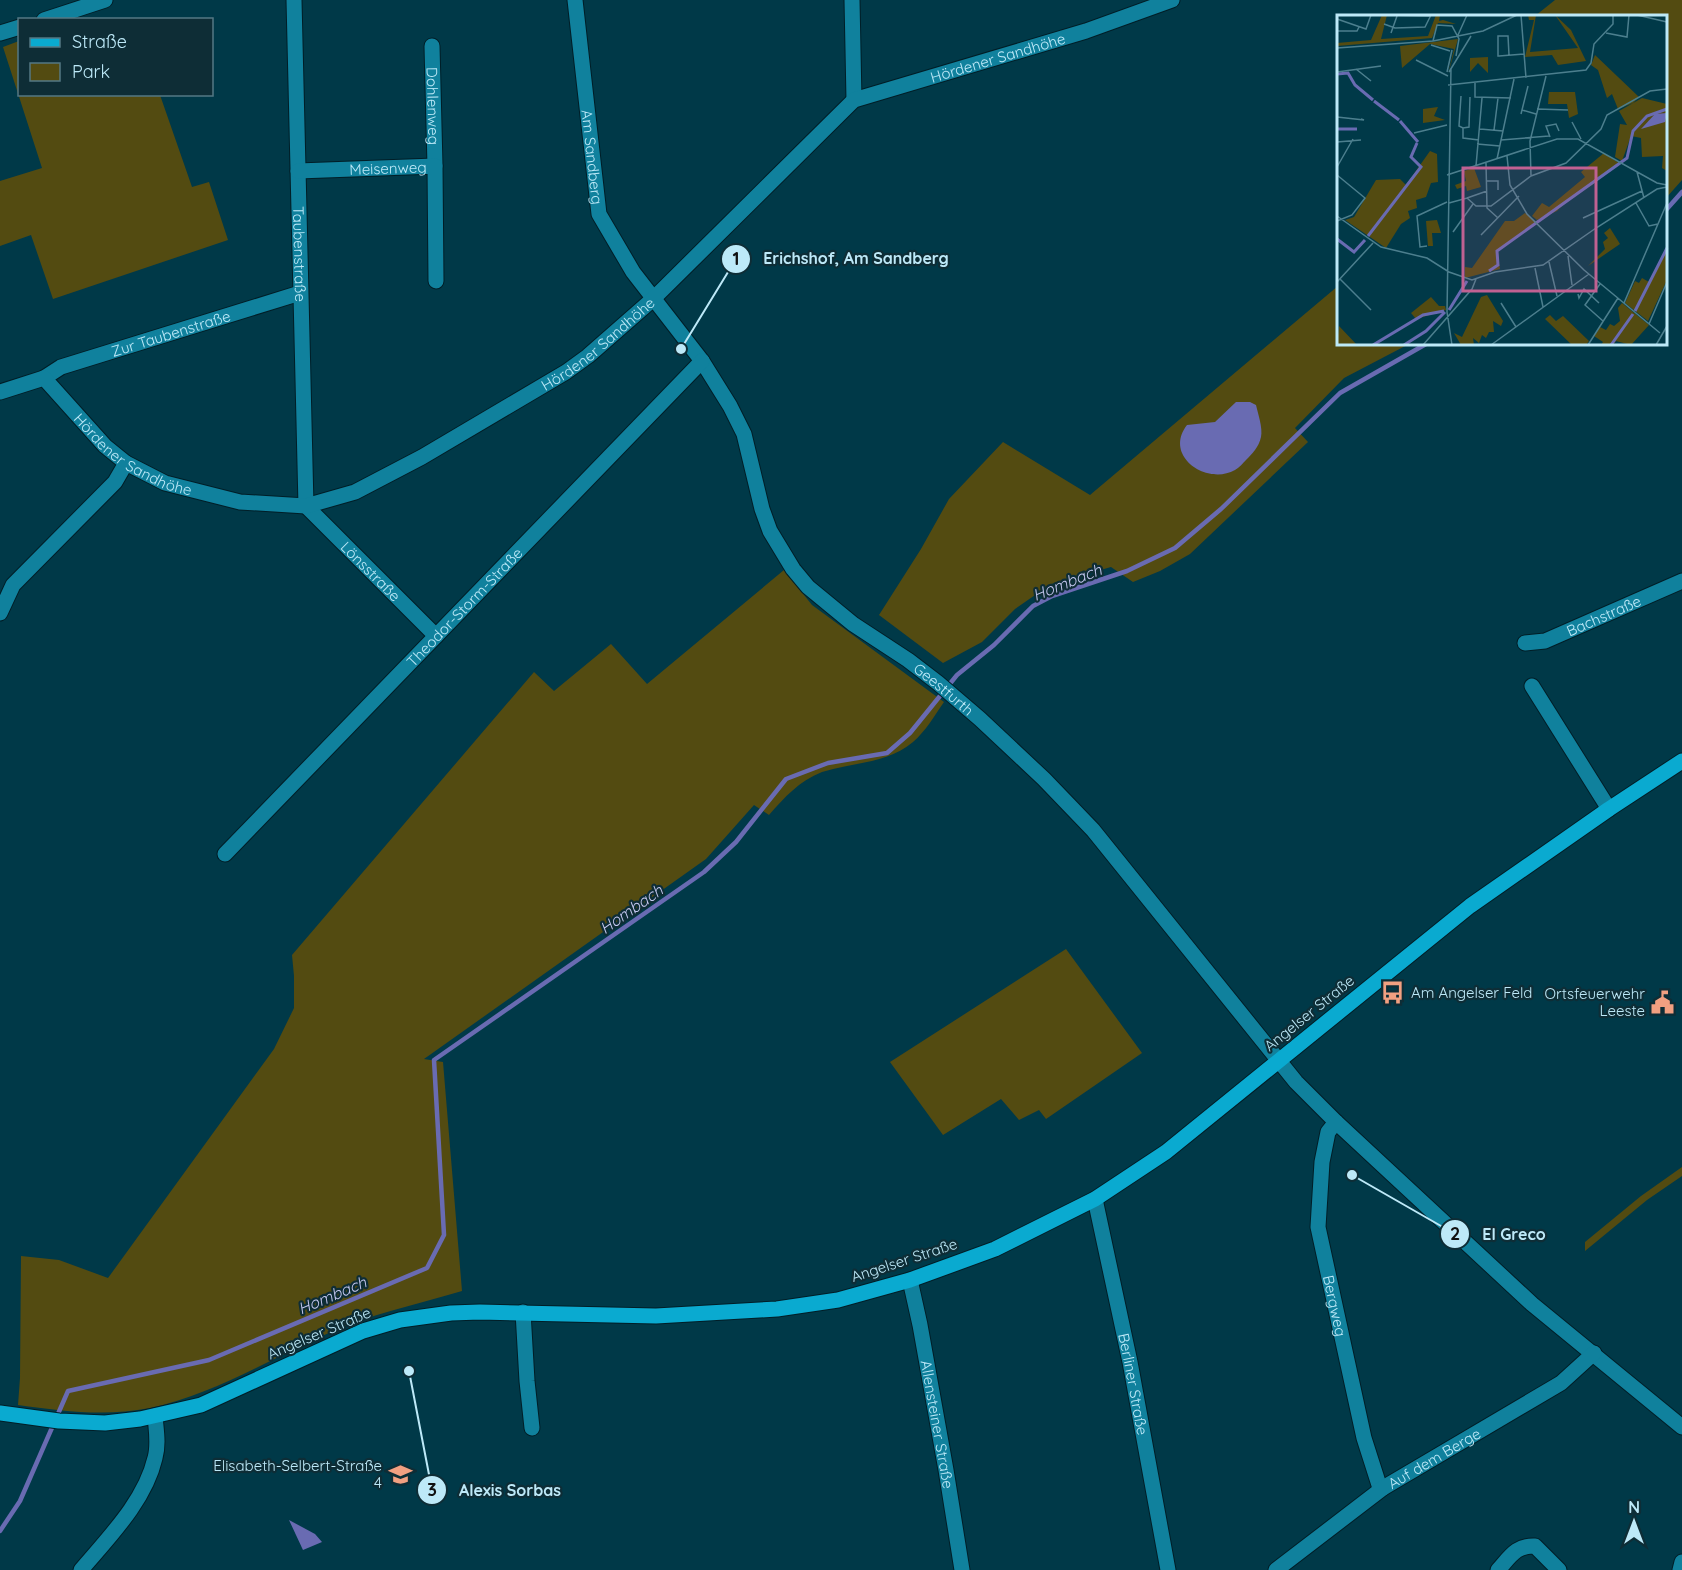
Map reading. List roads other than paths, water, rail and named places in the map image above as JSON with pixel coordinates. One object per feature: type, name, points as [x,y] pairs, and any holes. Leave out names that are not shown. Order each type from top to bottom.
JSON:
[{"type":"main road","name":"Angelser Straße","points":[[0,1413],[59,1421],[105,1423],[155,1416],[201,1405],[363,1331],[391,1323],[451,1313],[523,1312],[656,1316],[739,1312],[838,1300],[910,1280],[995,1249],[1095,1199],[1166,1152],[1470,906],[1682,761]]},
{"type":"street","points":[[50,18],[105,0]]},
{"type":"street","name":"Taubenstraße","points":[[294,0],[306,506]]},
{"type":"street","name":"Am Sandberg","points":[[575,0],[599,214],[633,272],[653,299]]},
{"type":"street","points":[[852,0],[855,100]]},
{"type":"street","name":"Hördener Sandhöhe","points":[[44,378],[105,446],[126,463],[165,483],[240,502],[306,506],[355,492],[422,456],[566,372],[588,356],[653,299],[855,100],[1086,31],[1172,0]]},
{"type":"street","points":[[0,33],[18,28]]},
{"type":"street","name":"Dohlenweg","points":[[432,46],[435,166]]},
{"type":"street","name":"Meisenweg","points":[[298,171],[435,166],[436,281]]},
{"type":"street","name":"Zur Taubenstraße","points":[[44,378],[61,367],[300,293]]},
{"type":"street","name":"Geestfurth","points":[[653,299],[666,312],[702,361],[730,406],[744,434],[762,509],[770,531],[808,587],[853,624],[908,660],[944,688],[1036,772],[1093,830],[1279,1060]]},
{"type":"street","name":"Theodor-Storm-Straße","points":[[225,854],[702,361]]},
{"type":"street","points":[[0,392],[44,378]]},
{"type":"street","points":[[0,613],[13,585],[115,482],[126,463]]},
{"type":"street","name":"Lönsstraße","points":[[306,506],[436,636]]},
{"type":"street","name":"Bachstraße","points":[[1525,643],[1545,641],[1682,581]]},
{"type":"street","points":[[1532,686],[1609,809]]},
{"type":"street","points":[[1279,1060],[1296,1082],[1336,1122],[1532,1304],[1682,1427]]},
{"type":"street","name":"Bergweg","points":[[1336,1122],[1328,1132],[1322,1162],[1318,1227],[1364,1438],[1379,1485],[1383,1488]]},
{"type":"street","name":"Berliner Straße","points":[[1095,1199],[1130,1362],[1168,1570]]},
{"type":"street","name":"Allensteiner Straße","points":[[910,1280],[946,1470],[962,1570]]},
{"type":"street","points":[[523,1312],[532,1428]]},
{"type":"street","name":"Auf dem Berge","points":[[1276,1570],[1383,1488],[1562,1383],[1594,1353]]},
{"type":"street","points":[[81,1570],[133,1507],[151,1474],[157,1449],[155,1416]]},
{"type":"street","points":[[1498,1570],[1517,1550],[1525,1546],[1535,1546],[1559,1570]]},
{"type":"street","points":[[1680,1570],[1682,1562]]},
{"type":"water","points":[[1236,402],[1250,402],[1256,405],[1261,429],[1259,444],[1235,470],[1224,474],[1201,471],[1184,457],[1180,447],[1181,436],[1187,425],[1215,422]]},
{"type":"water","points":[[289,1520],[315,1534],[322,1542],[303,1550]]},
{"type":"waterway","name":"Hombach","points":[[1667,209],[1682,192]]},
{"type":"waterway","name":"Hombach","points":[[0,1531],[20,1501],[68,1391],[209,1360],[427,1268],[444,1235],[434,1060],[704,872],[736,842],[786,779],[828,763],[887,753],[910,733],[957,675],[994,645],[1033,606],[1052,596],[1127,571],[1175,548],[1221,509],[1340,393],[1424,345]]},
{"type":"place","name":"Erichshof, Am Sandberg","points":[[681,349]]},
{"type":"place","name":"Am Angelser Feld","points":[[1393,992]]},
{"type":"place","name":"Ortsfeuerwehr Leeste","points":[[1663,1002]]},
{"type":"place","name":"El Greco","points":[[1352,1175]]},
{"type":"place","name":"Alexis Sorbas","points":[[409,1371]]},
{"type":"place","name":"Elisabeth-Selbert-Straße 4","points":[[400,1474]]}]
